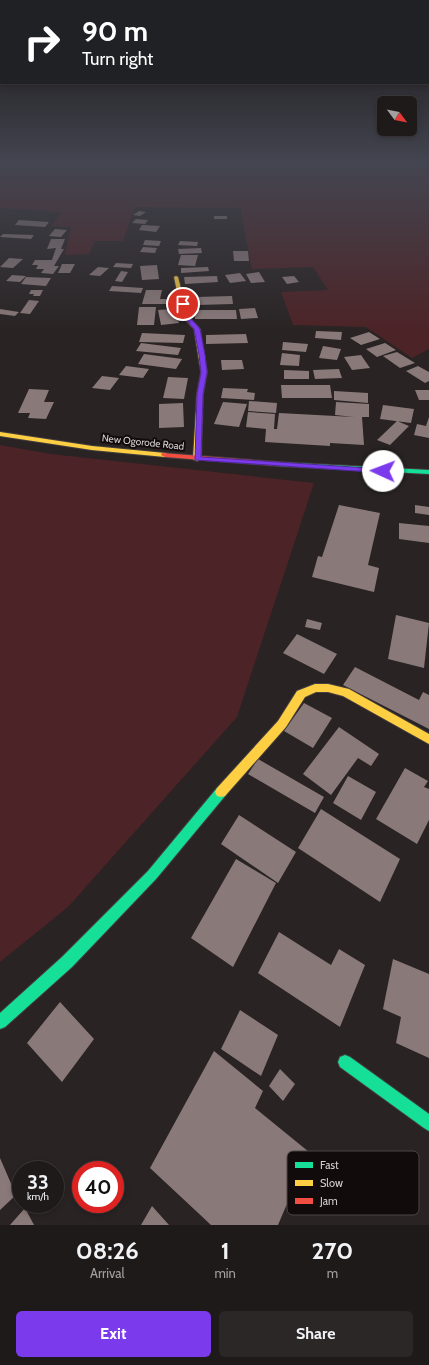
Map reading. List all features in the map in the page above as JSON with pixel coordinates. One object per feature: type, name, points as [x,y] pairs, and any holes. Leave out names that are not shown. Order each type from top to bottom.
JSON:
[{"type":"street","points":[[176,277],[185,316],[197,329],[204,372],[199,402],[197,459]]},
{"type":"street","name":"New Ogorode Road","points":[[0,434],[58,444],[197,459],[356,470],[429,472]]},
{"type":"street","points":[[0,1022],[67,962],[152,875],[199,817],[282,724],[301,694],[316,688],[328,688],[345,692],[429,739]]},
{"type":"street","points":[[345,1062],[429,1123]]},
{"type":"shaded area","points":[[56,219],[131,219],[123,241],[95,241],[89,254],[65,255],[71,227],[51,226]]},
{"type":"shaded area","points":[[242,219],[429,219],[429,349],[412,358],[366,327],[293,325],[281,292],[328,290],[313,267],[252,269]]},
{"type":"shaded area","points":[[0,445],[51,454],[314,483],[237,717],[68,907],[0,962]]},
{"type":"building","points":[[136,219],[148,220],[145,224],[132,223]]},
{"type":"building","points":[[19,220],[49,222],[45,227],[15,225]]},
{"type":"building","points":[[142,225],[160,226],[156,232],[139,230]]},
{"type":"building","points":[[55,229],[67,230],[61,237],[49,236]]},
{"type":"building","points":[[3,234],[34,235],[31,239],[0,237]]},
{"type":"building","points":[[51,239],[65,239],[61,249],[64,249],[54,266],[59,266],[53,274],[41,273],[44,269],[36,269],[38,265],[32,265],[35,260],[52,260],[56,248],[47,249]]},
{"type":"building","points":[[145,240],[161,241],[159,246],[143,245]]},
{"type":"building","points":[[180,241],[198,242],[197,246],[178,245]]},
{"type":"building","points":[[143,247],[157,248],[155,253],[140,252]]},
{"type":"building","points":[[201,248],[202,253],[179,254],[178,249]]},
{"type":"building","points":[[233,251],[248,251],[249,261],[234,261]]},
{"type":"building","points":[[181,255],[198,255],[195,266],[178,265]]},
{"type":"building","points":[[9,258],[23,259],[13,268],[0,267]]},
{"type":"building","points":[[116,263],[133,264],[131,268],[113,267]]},
{"type":"building","points":[[62,264],[75,264],[70,273],[58,273]]},
{"type":"building","points":[[157,265],[159,279],[142,280],[140,266]]},
{"type":"building","points":[[98,267],[109,268],[100,276],[89,275]]},
{"type":"building","points":[[208,267],[209,271],[181,273],[181,268]]},
{"type":"building","points":[[121,271],[128,272],[122,282],[115,281]]},
{"type":"building","points":[[259,272],[265,282],[251,283],[246,274]]},
{"type":"building","points":[[240,273],[246,281],[230,283],[225,275]]},
{"type":"building","points":[[12,275],[26,276],[20,282],[6,281]]},
{"type":"building","points":[[217,276],[218,282],[185,284],[184,277]]},
{"type":"building","points":[[294,276],[299,282],[287,284],[282,277]]},
{"type":"building","points":[[26,277],[51,278],[46,286],[21,284]]},
{"type":"building","points":[[112,286],[143,288],[141,293],[109,291]]},
{"type":"building","points":[[31,290],[43,290],[40,296],[33,296],[34,294],[29,294]]},
{"type":"building","points":[[146,290],[162,290],[160,299],[169,299],[168,304],[142,304]]},
{"type":"building","points":[[232,296],[233,304],[197,305],[196,297]]},
{"type":"building","points":[[29,300],[39,301],[30,314],[20,313]]},
{"type":"building","points":[[139,307],[156,307],[154,325],[137,325]]},
{"type":"building","points":[[255,308],[258,318],[241,319],[239,309]]},
{"type":"building","points":[[0,309],[19,312],[15,316],[0,314]]},
{"type":"building","points":[[174,309],[179,323],[161,325],[158,310]]},
{"type":"building","points":[[195,310],[236,310],[237,319],[195,319]]},
{"type":"building","points":[[316,331],[342,332],[341,340],[315,338]]},
{"type":"building","points":[[369,332],[380,339],[361,345],[350,338]]},
{"type":"building","points":[[142,333],[185,335],[183,343],[139,342]]},
{"type":"building","points":[[246,334],[248,343],[206,344],[206,335]]},
{"type":"building","points":[[283,342],[308,344],[306,352],[282,350]]},
{"type":"building","points":[[141,343],[181,348],[178,355],[136,351]]},
{"type":"building","points":[[385,343],[396,350],[377,357],[366,349]]},
{"type":"building","points":[[323,346],[341,349],[337,360],[319,358]]},
{"type":"building","points":[[397,352],[415,363],[400,368],[383,356]]},
{"type":"building","points":[[282,353],[300,355],[299,366],[280,365]]},
{"type":"building","points":[[144,354],[182,359],[176,369],[138,364]]},
{"type":"building","points":[[361,355],[370,368],[352,370],[344,357]]},
{"type":"building","points":[[221,360],[242,360],[244,369],[222,370]]},
{"type":"building","points":[[126,366],[149,369],[143,378],[119,375]]},
{"type":"building","points":[[418,366],[429,372],[429,381],[425,383],[406,371]]},
{"type":"building","points":[[339,369],[342,378],[315,379],[313,370]]},
{"type":"building","points":[[284,370],[309,371],[309,379],[284,379]]},
{"type":"building","points":[[102,376],[119,378],[110,390],[92,388]]},
{"type":"building","points":[[168,377],[188,378],[184,399],[163,398]]},
{"type":"building","points":[[281,385],[330,385],[332,398],[282,398]]},
{"type":"building","points":[[223,388],[248,389],[247,392],[255,393],[254,400],[221,398]]},
{"type":"building","points":[[29,389],[49,390],[44,402],[54,402],[46,419],[28,418],[30,413],[18,413]]},
{"type":"building","points":[[415,390],[429,390],[429,400],[419,400]]},
{"type":"building","points":[[334,391],[368,393],[368,403],[334,400]]},
{"type":"building","points":[[249,401],[277,403],[276,413],[248,411]]},
{"type":"building","points":[[223,402],[247,404],[239,427],[214,424]]},
{"type":"building","points":[[336,402],[369,404],[369,417],[362,417],[364,445],[330,443],[330,446],[265,442],[266,429],[246,427],[248,412],[275,414],[274,429],[277,429],[279,413],[354,417],[335,415]]},
{"type":"building","points":[[183,403],[184,427],[159,428],[159,404]]},
{"type":"building","points":[[383,405],[414,409],[411,423],[380,419]]},
{"type":"building","points":[[429,417],[429,438],[414,435],[417,424],[426,426]]},
{"type":"building","points":[[397,421],[409,426],[390,445],[377,440]]},
{"type":"building","points":[[339,505],[380,513],[368,565],[379,568],[374,592],[312,577],[318,556],[322,557]]},
{"type":"building","points":[[415,505],[429,507],[429,515],[415,513]]},
{"type":"building","points":[[399,523],[429,526],[429,543],[399,539]]},
{"type":"building","points":[[396,615],[429,623],[424,668],[388,659]]},
{"type":"building","points":[[307,619],[322,623],[320,630],[305,627]]},
{"type":"building","points":[[297,634],[337,654],[324,674],[283,653]]},
{"type":"building","points":[[355,667],[419,700],[423,692],[429,695],[429,729],[343,685]]},
{"type":"building","points":[[304,703],[332,718],[313,748],[284,731]]},
{"type":"building","points":[[339,727],[379,754],[371,766],[358,758],[331,795],[303,774]]},
{"type":"building","points":[[258,759],[324,797],[315,813],[248,774]]},
{"type":"building","points":[[405,768],[428,781],[424,787],[429,789],[429,820],[417,844],[376,819]]},
{"type":"building","points":[[348,776],[376,792],[361,820],[333,803]]},
{"type":"building","points":[[321,809],[400,859],[380,902],[298,848]]},
{"type":"building","points":[[239,815],[296,852],[278,883],[221,844]]},
{"type":"building","points":[[236,859],[276,883],[233,967],[191,938]]},
{"type":"building","points":[[279,932],[331,965],[339,949],[365,965],[340,1027],[258,973]]},
{"type":"building","points":[[393,959],[429,974],[429,1058],[396,1043],[401,1017],[383,1009]]},
{"type":"building","points":[[60,1002],[94,1039],[62,1082],[27,1043]]},
{"type":"building","points":[[240,1010],[278,1035],[261,1076],[221,1049]]},
{"type":"building","points":[[214,1051],[263,1091],[255,1108],[308,1151],[287,1151],[287,1204],[278,1225],[211,1225],[150,1168]]},
{"type":"building","points":[[280,1069],[295,1084],[283,1101],[269,1086]]},
{"type":"building","points":[[0,1158],[12,1186],[12,1199],[0,1210]]},
{"type":"building","points":[[152,1206],[169,1225],[141,1225]]},
{"type":"building","points":[[21,1213],[28,1213],[34,1225],[10,1225]]},
{"type":"traffic: fast","points":[[278,464],[429,472]]},
{"type":"traffic: fast","points":[[0,1022],[67,962],[152,875],[221,792]]},
{"type":"traffic: fast","points":[[345,1062],[429,1123]]},
{"type":"traffic: slow","points":[[176,277],[185,316],[197,329],[204,372],[200,394],[197,459]]},
{"type":"traffic: slow","points":[[0,434],[92,448],[165,455]]},
{"type":"traffic: slow","points":[[221,792],[282,724],[301,694],[315,688],[328,688],[345,692],[429,739]]},
{"type":"traffic: jam","points":[[165,455],[278,464]]},
{"type":"route","points":[[183,304],[185,316],[197,329],[204,372],[200,394],[197,459],[383,471]]}]
